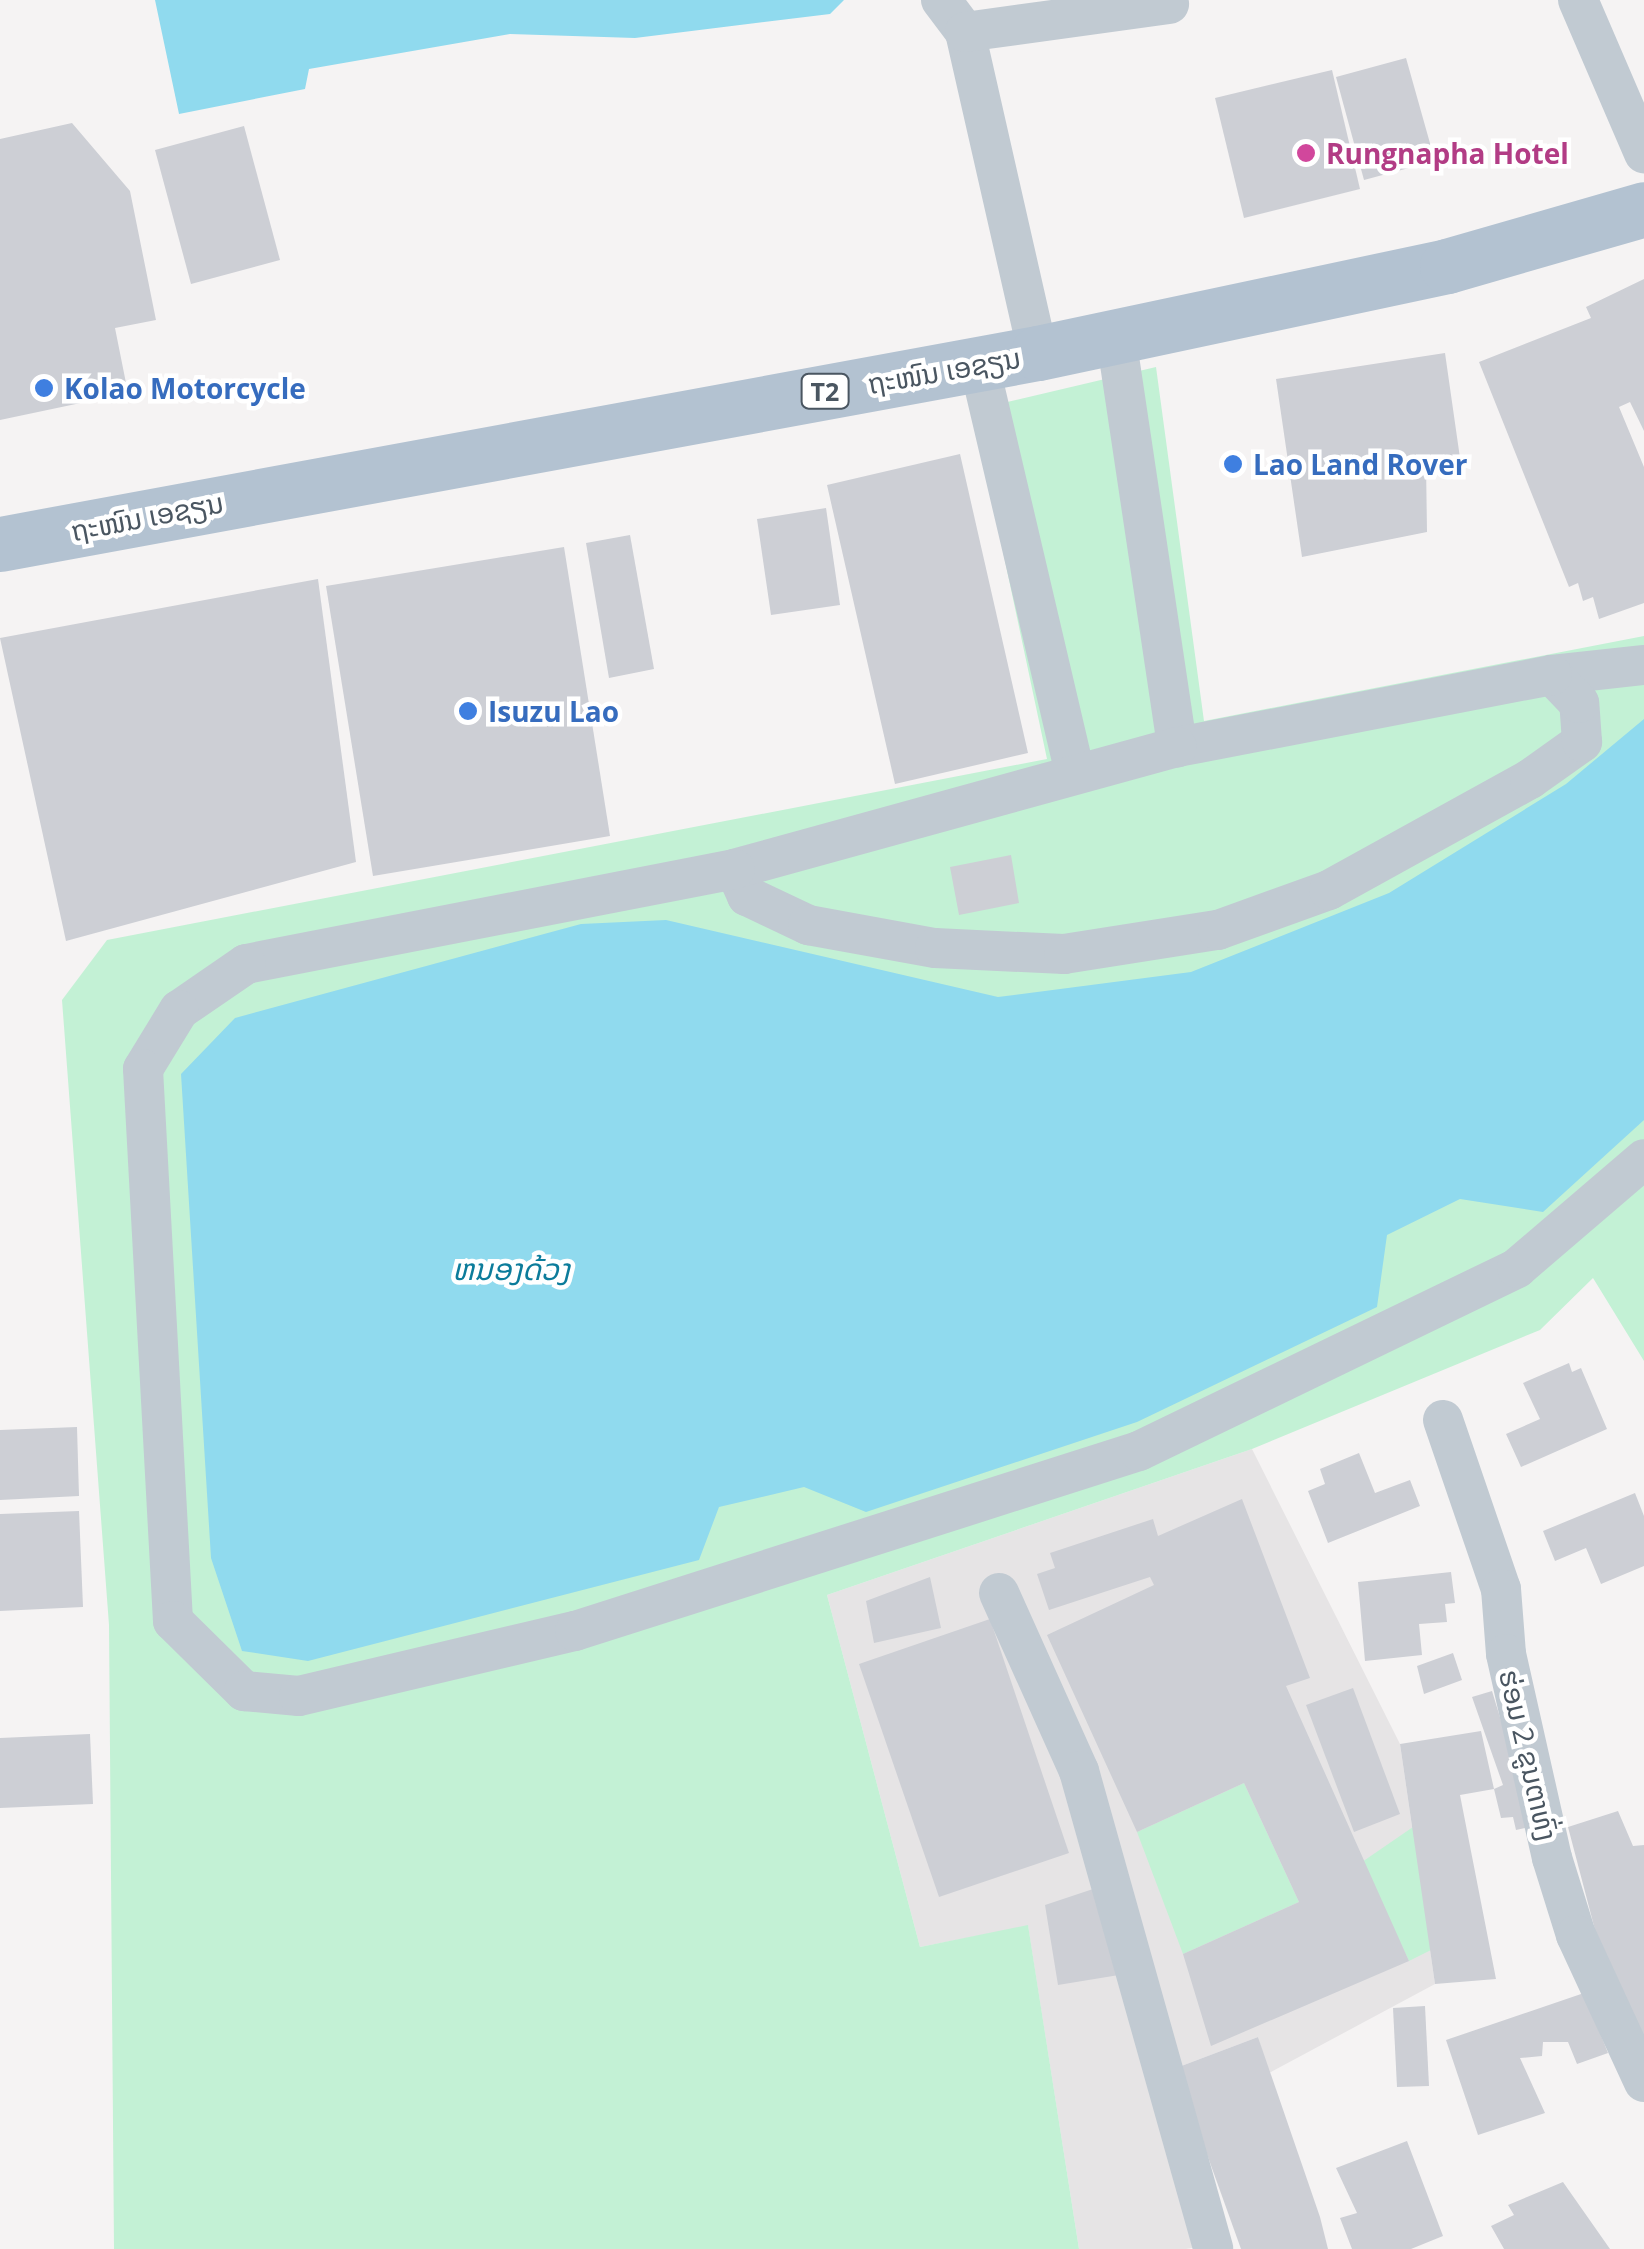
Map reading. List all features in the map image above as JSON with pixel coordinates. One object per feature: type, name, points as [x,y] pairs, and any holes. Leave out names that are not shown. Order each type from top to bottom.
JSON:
[{"type":"main road","name":"ຖະໜົນ ເອຊຽນ","points":[[0,544],[1038,353],[1447,266],[1644,209]]},
{"type":"street","points":[[941,0],[965,32],[1038,353]]},
{"type":"street","points":[[1578,0],[1644,153]]},
{"type":"street","points":[[965,32],[1169,4]]},
{"type":"street","points":[[1116,337],[1177,747]]},
{"type":"street","points":[[980,364],[1076,773]]},
{"type":"street","points":[[1644,665],[1552,675],[1177,747],[735,869],[246,964],[179,1010],[143,1069],[172,1621],[244,1691],[299,1696],[575,1630],[1139,1451],[1518,1268],[1644,1159]]},
{"type":"street","points":[[735,869],[747,896],[808,925],[935,948],[1064,954],[1218,930],[1329,890],[1530,779],[1582,742],[1579,703],[1552,675]]},
{"type":"street","name":"ຮ່ອມ 2 ຂູນຕາທົ່ງ","points":[[1443,1420],[1501,1588],[1506,1654],[1552,1858],[1576,1935],[1644,2082]]},
{"type":"street","points":[[999,1593],[1079,1770],[1213,2249]]},
{"type":"shaded area","points":[[1252,1449],[1400,1744],[1435,1984],[1269,2073],[1258,2037],[1176,2068],[1231,2241],[1186,2249],[1079,2249],[1028,1926],[920,1947],[827,1595]]},
{"type":"green space","points":[[1156,367],[1204,721],[1644,636],[1644,1361],[1593,1278],[1540,1330],[1252,1449],[827,1595],[920,1947],[1028,1925],[1079,2249],[114,2249],[109,1625],[62,1000],[107,940],[1047,759],[973,410]]},
{"type":"green space","points":[[1244,1783],[1299,1902],[1183,1954],[1137,1832]]},
{"type":"green space","points":[[1413,1827],[1433,1949],[1409,1961],[1362,1862]]},
{"type":"water","points":[[155,0],[844,0],[830,14],[635,38],[510,34],[309,69],[305,89],[179,114]]},
{"type":"water","name":"ຫນອງດ້ວງ","points":[[1644,719],[1644,1120],[1543,1212],[1460,1199],[1387,1235],[1377,1307],[1137,1422],[866,1512],[804,1487],[719,1507],[699,1560],[308,1661],[242,1651],[211,1558],[181,1074],[235,1018],[581,924],[666,920],[998,997],[1191,972],[1389,893],[1566,784]]},
{"type":"building","points":[[1406,58],[1435,161],[1364,180],[1336,77]]},
{"type":"building","points":[[1332,70],[1360,189],[1244,218],[1215,98]]},
{"type":"building","points":[[72,123],[130,191],[156,320],[115,328],[128,393],[0,420],[0,139]]},
{"type":"building","points":[[244,126],[280,260],[191,284],[155,150]]},
{"type":"building","points":[[1644,279],[1644,431],[1630,402],[1619,407],[1644,467],[1644,603],[1599,619],[1593,597],[1583,601],[1578,583],[1569,587],[1479,362],[1591,318],[1586,307]]},
{"type":"building","points":[[1445,353],[1460,458],[1426,462],[1427,532],[1302,557],[1276,379]]},
{"type":"building","points":[[960,454],[1028,753],[895,784],[827,485]]},
{"type":"building","points":[[826,508],[840,605],[771,615],[757,519]]},
{"type":"building","points":[[630,535],[654,669],[609,678],[586,543]]},
{"type":"building","name":"Isuzu Lao","points":[[564,547],[610,836],[373,876],[326,586]]},
{"type":"building","points":[[318,579],[356,862],[66,941],[0,638]]},
{"type":"building","points":[[1011,855],[1019,903],[959,915],[950,867]]},
{"type":"building","points":[[1569,1363],[1572,1372],[1581,1368],[1607,1429],[1521,1467],[1506,1434],[1540,1419],[1523,1383]]},
{"type":"building","points":[[77,1427],[79,1496],[0,1500],[0,1430]]},
{"type":"building","points":[[1359,1453],[1375,1493],[1410,1480],[1420,1506],[1328,1543],[1308,1491],[1325,1484],[1320,1469]]},
{"type":"building","points":[[1635,1493],[1644,1516],[1644,1566],[1601,1584],[1586,1548],[1555,1561],[1543,1531]]},
{"type":"building","points":[[1242,1499],[1310,1678],[1286,1686],[1409,1961],[1211,2046],[1183,1954],[1299,1902],[1244,1783],[1137,1832],[1047,1635],[1154,1585],[1150,1577],[1049,1610],[1037,1574],[1055,1568],[1050,1553],[1153,1519],[1158,1536]]},
{"type":"building","points":[[79,1511],[83,1607],[0,1611],[0,1514]]},
{"type":"building","points":[[1451,1572],[1455,1603],[1445,1604],[1447,1622],[1419,1624],[1422,1655],[1365,1661],[1358,1582]]},
{"type":"building","points":[[930,1577],[941,1628],[874,1643],[866,1601]]},
{"type":"building","points":[[990,1619],[1069,1853],[939,1897],[859,1664]]},
{"type":"building","points":[[1453,1653],[1462,1680],[1424,1694],[1417,1666]]},
{"type":"building","points":[[1353,1688],[1400,1814],[1354,1832],[1306,1705]]},
{"type":"building","points":[[1492,1691],[1533,1826],[1516,1830],[1513,1817],[1501,1818],[1494,1789],[1503,1785],[1472,1697]]},
{"type":"building","points":[[1481,1731],[1494,1789],[1460,1795],[1496,1979],[1435,1984],[1400,1744]]},
{"type":"building","points":[[90,1734],[93,1804],[0,1808],[0,1738]]},
{"type":"building","points":[[1618,1811],[1633,1846],[1644,1845],[1644,2051],[1604,1964],[1568,1827]]},
{"type":"building","points":[[1096,1888],[1125,1974],[1058,1985],[1045,1905]]},
{"type":"building","points":[[1584,1993],[1608,2053],[1577,2064],[1568,2042],[1543,2042],[1542,2056],[1520,2058],[1545,2113],[1478,2135],[1446,2040]]},
{"type":"building","points":[[1425,2006],[1429,2086],[1397,2087],[1393,2008]]},
{"type":"building","points":[[1258,2037],[1328,2249],[1241,2249],[1176,2068]]},
{"type":"building","points":[[1407,2141],[1443,2236],[1411,2249],[1352,2249],[1340,2218],[1357,2213],[1336,2168]]},
{"type":"building","points":[[1563,2182],[1610,2249],[1504,2249],[1491,2226],[1514,2215],[1508,2205]]},
{"type":"place","name":"Rungnapha Hotel","points":[[1306,153]]},
{"type":"place","name":"Kolao Motorcycle","points":[[44,388]]},
{"type":"place","name":"Lao Land Rover","points":[[1233,464]]},
{"type":"place","name":"Isuzu Lao","points":[[468,711]]}]
